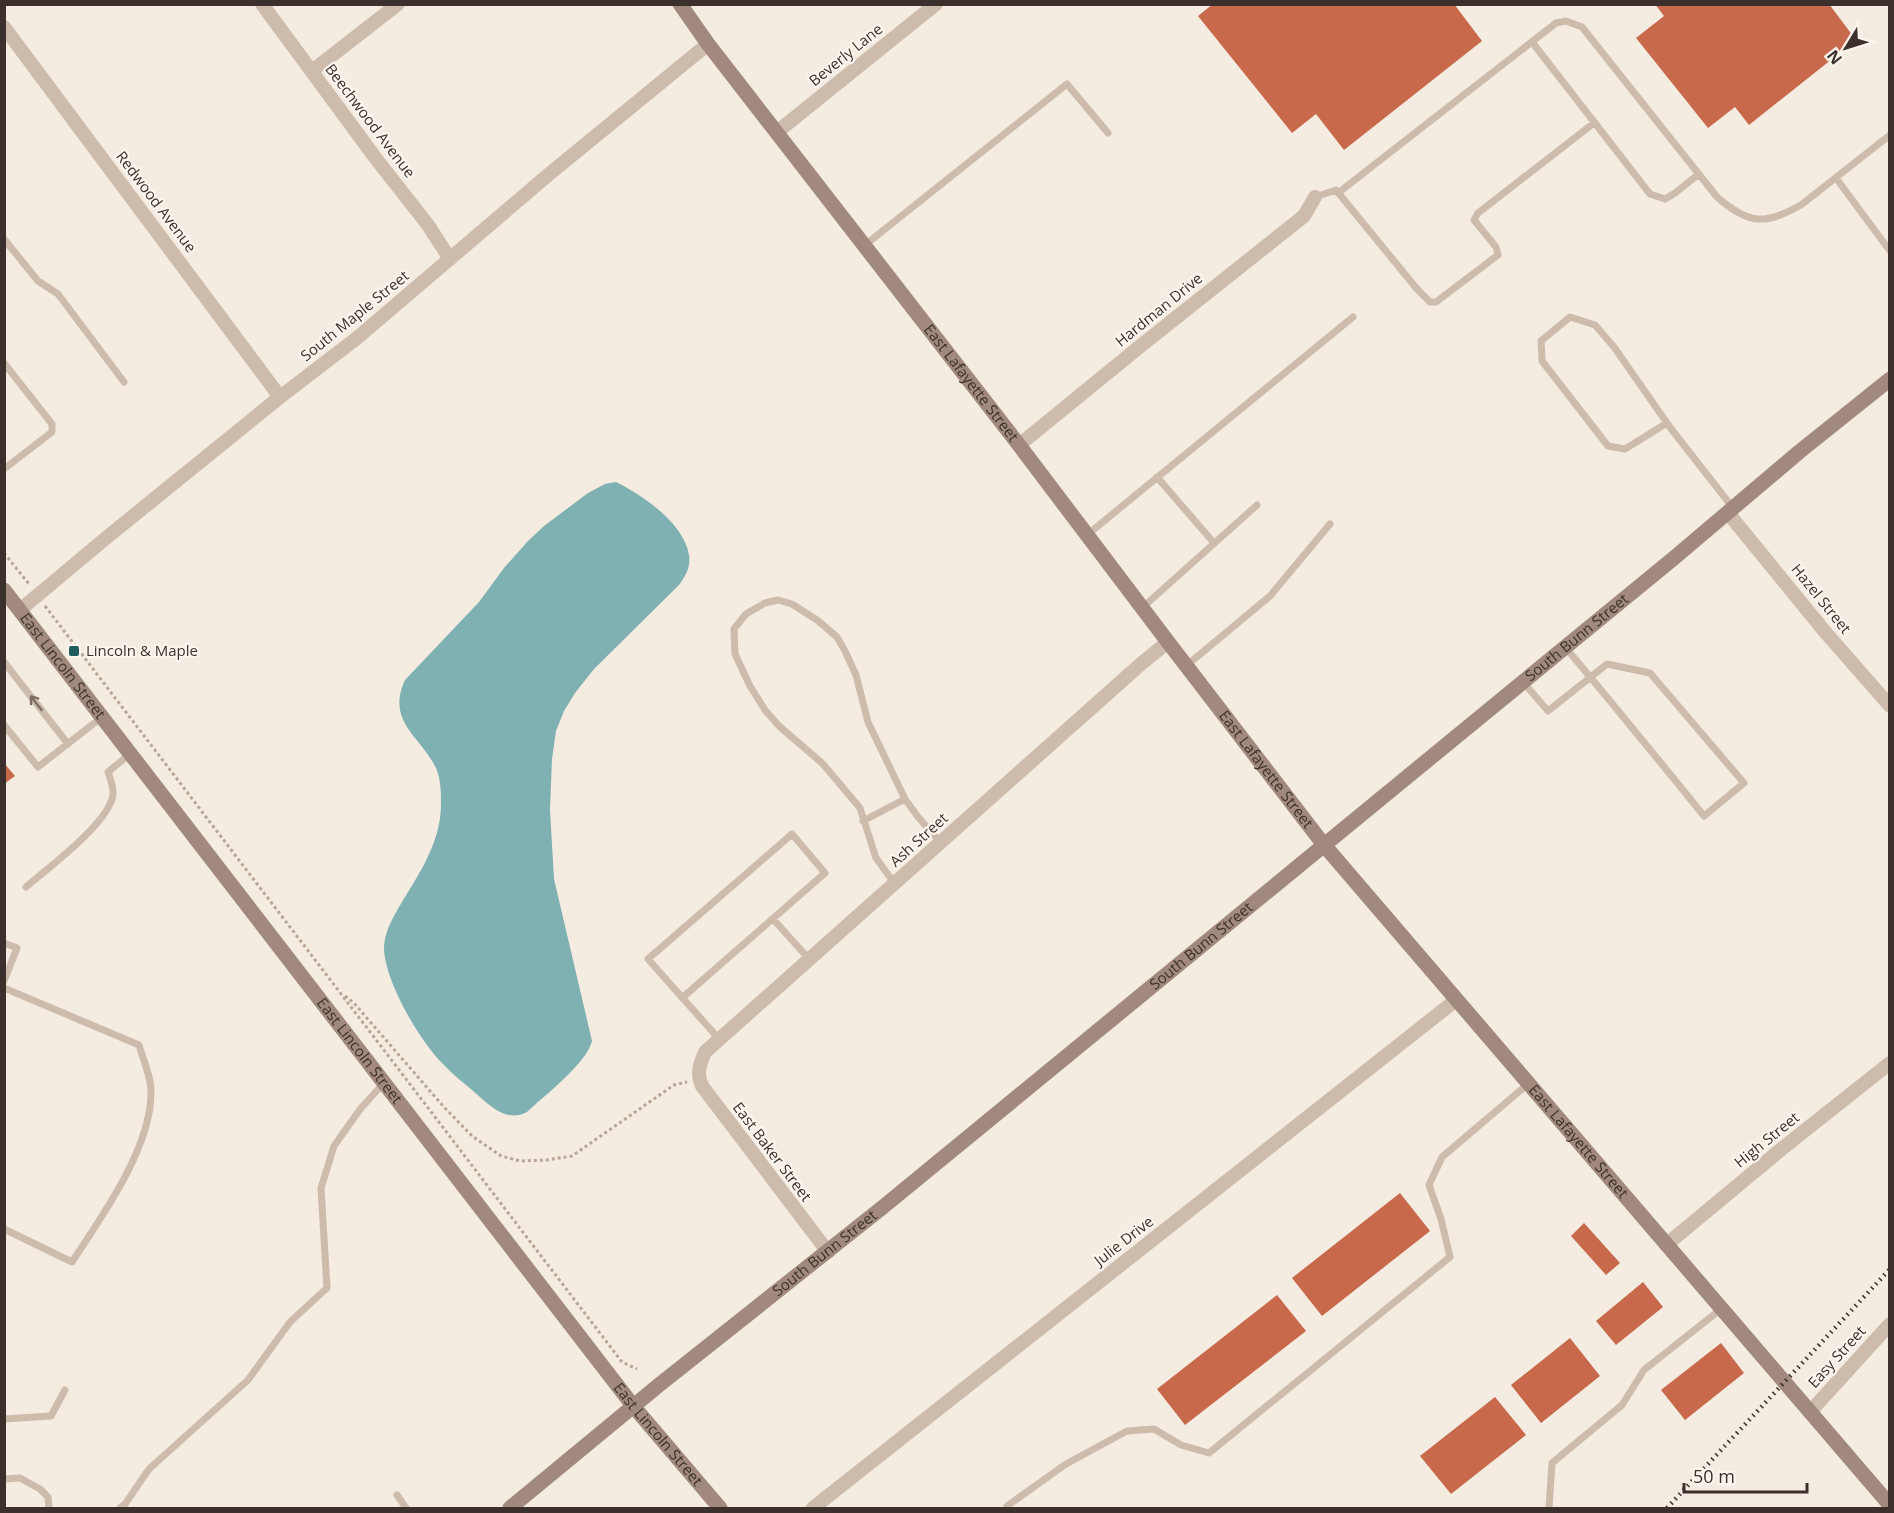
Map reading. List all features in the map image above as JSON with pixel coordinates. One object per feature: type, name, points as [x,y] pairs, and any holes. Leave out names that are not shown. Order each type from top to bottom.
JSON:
[{"type":"street","name":"Beechwood Avenue","points":[[262,4],[428,225],[450,259]]},
{"type":"street","points":[[312,71],[398,4]]},
{"type":"street","name":"East Lafayette Street","points":[[680,4],[708,44],[1019,445],[1324,845],[1890,1505]]},
{"type":"street","name":"Beverly Lane","points":[[777,132],[936,4]]},
{"type":"street","name":"Redwood Avenue","points":[[4,27],[280,398]]},
{"type":"street","name":"South Maple Street","points":[[20,610],[357,338],[548,175],[708,44]]},
{"type":"street","name":"Hardman Drive","points":[[1019,445],[1304,216],[1315,197]]},
{"type":"street","name":"South Bunn Street","points":[[510,1509],[659,1385],[828,1252],[1890,379]]},
{"type":"street","name":"Hazel Street","points":[[1731,510],[1826,633],[1890,706]]},
{"type":"street","name":"East Lincoln Street","points":[[4,590],[634,1407],[720,1509]]},
{"type":"street","name":"Ash Street","points":[[699,1074],[705,1052],[719,1039],[1168,642]]},
{"type":"street","name":"Julie Drive","points":[[813,1509],[1456,1000]]},
{"type":"street","name":"High Street","points":[[1666,1245],[1890,1063]]},
{"type":"street","name":"East Baker Street","points":[[699,1074],[708,1095],[828,1252]]},
{"type":"street","name":"Easy Street","points":[[1810,1412],[1890,1324]]},
{"type":"lane","points":[[1338,193],[1556,23],[1566,21],[1582,27],[1717,197],[1730,208],[1750,217],[1767,220],[1786,213],[1836,178],[1890,135]]},
{"type":"lane","points":[[1532,42],[1650,194],[1665,198],[1676,193],[1699,174]]},
{"type":"lane","points":[[865,245],[1067,84],[1108,133]]},
{"type":"lane","points":[[1315,197],[1336,190],[1417,289],[1430,302],[1436,302],[1498,255],[1496,247],[1474,220],[1478,213],[1594,123]]},
{"type":"lane","points":[[1836,178],[1890,251]]},
{"type":"lane","points":[[4,239],[38,281],[58,294],[124,382]]},
{"type":"lane","points":[[1087,535],[1353,317]]},
{"type":"lane","points":[[1667,423],[1625,449],[1608,446],[1542,361],[1541,341],[1570,317],[1595,326],[1614,347],[1731,510]]},
{"type":"lane","points":[[4,363],[52,424],[52,432],[4,469]]},
{"type":"lane","points":[[1157,477],[1214,543]]},
{"type":"lane","points":[[1142,608],[1257,505]]},
{"type":"lane","points":[[1186,666],[1270,596],[1330,524]]},
{"type":"lane","points":[[895,884],[876,858],[860,808],[823,764],[778,726],[750,686],[735,654],[734,629],[746,614],[765,603],[778,600],[792,604],[817,620],[837,637],[856,675],[868,722],[905,799],[941,843]]},
{"type":"lane","points":[[1523,682],[1548,711],[1590,677],[1607,664],[1650,673],[1744,783],[1704,816],[1590,677],[1565,647]]},
{"type":"lane","points":[[4,662],[68,744]]},
{"type":"lane","points":[[4,725],[38,767],[102,717]]},
{"type":"lane","points":[[26,887],[79,841],[104,814],[114,794],[108,772],[130,753]]},
{"type":"lane","points":[[864,820],[905,799]]},
{"type":"lane","points":[[682,998],[825,873],[792,834],[648,959],[682,998],[719,1039]]},
{"type":"lane","points":[[773,919],[810,959]]},
{"type":"lane","points":[[4,943],[17,948],[4,981]]},
{"type":"lane","points":[[4,988],[139,1045],[152,1092],[147,1124],[130,1167],[116,1194],[72,1262],[4,1228]]},
{"type":"lane","points":[[120,1509],[149,1469],[248,1380],[290,1322],[327,1288],[321,1188],[334,1146],[361,1108],[384,1083]]},
{"type":"lane","points":[[1007,1506],[1066,1464],[1127,1431],[1154,1429],[1181,1445],[1209,1453],[1449,1257],[1441,1219],[1428,1185],[1442,1158],[1528,1084]]},
{"type":"lane","points":[[1550,1509],[1552,1463],[1622,1406],[1644,1370],[1722,1308]]},
{"type":"lane","points":[[4,1419],[51,1416],[65,1389]]},
{"type":"lane","points":[[4,1479],[20,1478],[40,1489],[48,1497],[49,1509]]},
{"type":"lane","points":[[397,1495],[406,1509]]},
{"type":"path","name":"East Lincoln Street","points":[[4,552],[622,1362],[637,1369]]},
{"type":"path","points":[[341,993],[353,1002],[472,1136],[501,1156],[520,1161],[572,1156],[674,1084],[699,1074]]},
{"type":"water","points":[[616,482],[638,494],[671,521],[685,543],[689,564],[679,585],[594,669],[575,693],[556,731],[552,759],[550,810],[554,879],[592,1041],[574,1069],[527,1112],[519,1115],[504,1114],[490,1106],[435,1056],[405,1010],[385,960],[385,938],[394,916],[431,849],[440,820],[441,804],[440,782],[436,768],[402,718],[400,694],[405,680],[479,602],[504,568],[528,541],[588,493],[605,484]]},
{"type":"building","points":[[1213,4],[1454,4],[1482,41],[1344,150],[1316,114],[1292,133],[1198,16]]},
{"type":"building","points":[[1655,4],[1829,4],[1856,40],[1749,125],[1735,107],[1708,128],[1636,38],[1664,16]]},
{"type":"building","points":[[4,763],[15,776],[4,784]]},
{"type":"building","points":[[1400,1193],[1430,1231],[1322,1316],[1292,1278]]},
{"type":"building","points":[[1584,1223],[1620,1263],[1606,1275],[1571,1236]]},
{"type":"building","points":[[1643,1282],[1663,1307],[1616,1345],[1596,1321]]},
{"type":"building","points":[[1277,1295],[1306,1331],[1185,1425],[1157,1389]]},
{"type":"building","points":[[1570,1338],[1600,1376],[1541,1423],[1511,1385]]},
{"type":"building","points":[[1721,1343],[1744,1373],[1685,1420],[1661,1390]]},
{"type":"building","points":[[1495,1397],[1526,1435],[1451,1494],[1420,1456]]},
{"type":"railway","points":[[1667,1508],[1890,1269]]},
{"type":"place","name":"Lincoln & Maple","points":[[74,651]]}]
